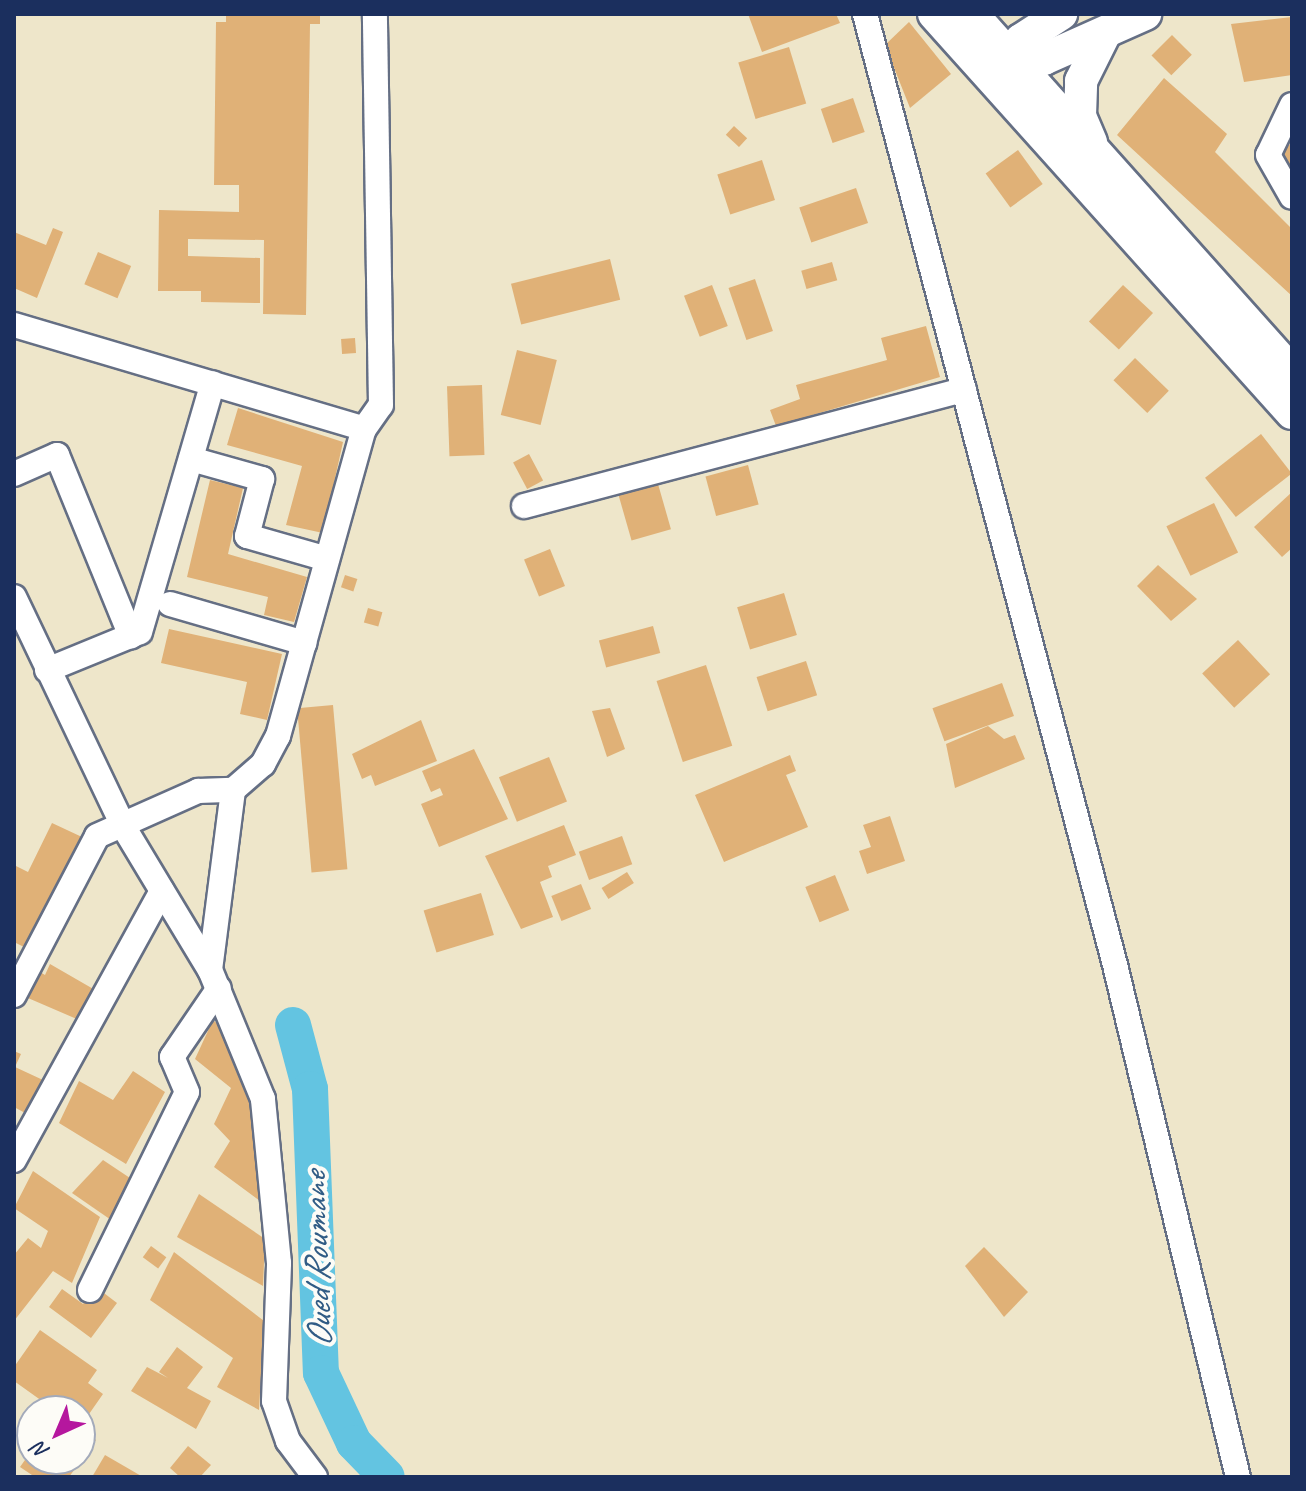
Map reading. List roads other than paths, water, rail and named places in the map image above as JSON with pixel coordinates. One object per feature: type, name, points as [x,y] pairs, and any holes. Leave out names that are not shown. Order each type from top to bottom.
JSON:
[{"type":"main road","points":[[934,14],[1292,413]]},
{"type":"main road","points":[[972,14],[1098,160],[1292,372]]},
{"type":"main road","points":[[1012,104],[1014,60],[1021,40],[1061,14]]},
{"type":"main road","points":[[974,60],[1044,59],[1104,35],[1145,14]]},
{"type":"main road","points":[[1098,160],[1080,104],[1081,81],[1104,35]]},
{"type":"street","points":[[14,995],[97,836],[198,791],[233,790],[263,764],[278,736],[364,429],[381,405],[375,14]]},
{"type":"street","points":[[865,14],[1116,969],[1238,1477]]},
{"type":"street","points":[[1292,105],[1268,155],[1277,182],[1292,197]]},
{"type":"street","points":[[14,325],[364,429]]},
{"type":"street","points":[[47,670],[140,632],[213,383]]},
{"type":"street","points":[[524,506],[964,390]]},
{"type":"street","points":[[14,474],[57,455],[131,636]]},
{"type":"street","points":[[191,459],[262,479],[247,536],[327,559]]},
{"type":"street","points":[[14,597],[123,826],[214,979],[263,1099],[279,1263],[274,1401],[288,1441],[315,1477]]},
{"type":"street","points":[[170,604],[304,643]]},
{"type":"street","points":[[90,1290],[187,1092],[172,1057],[214,979],[233,790]]},
{"type":"street","points":[[14,1160],[162,891]]},
{"type":"waterway","name":"Oued Roumane","points":[[293,1025],[310,1089],[321,1373],[354,1443],[387,1477]]}]
